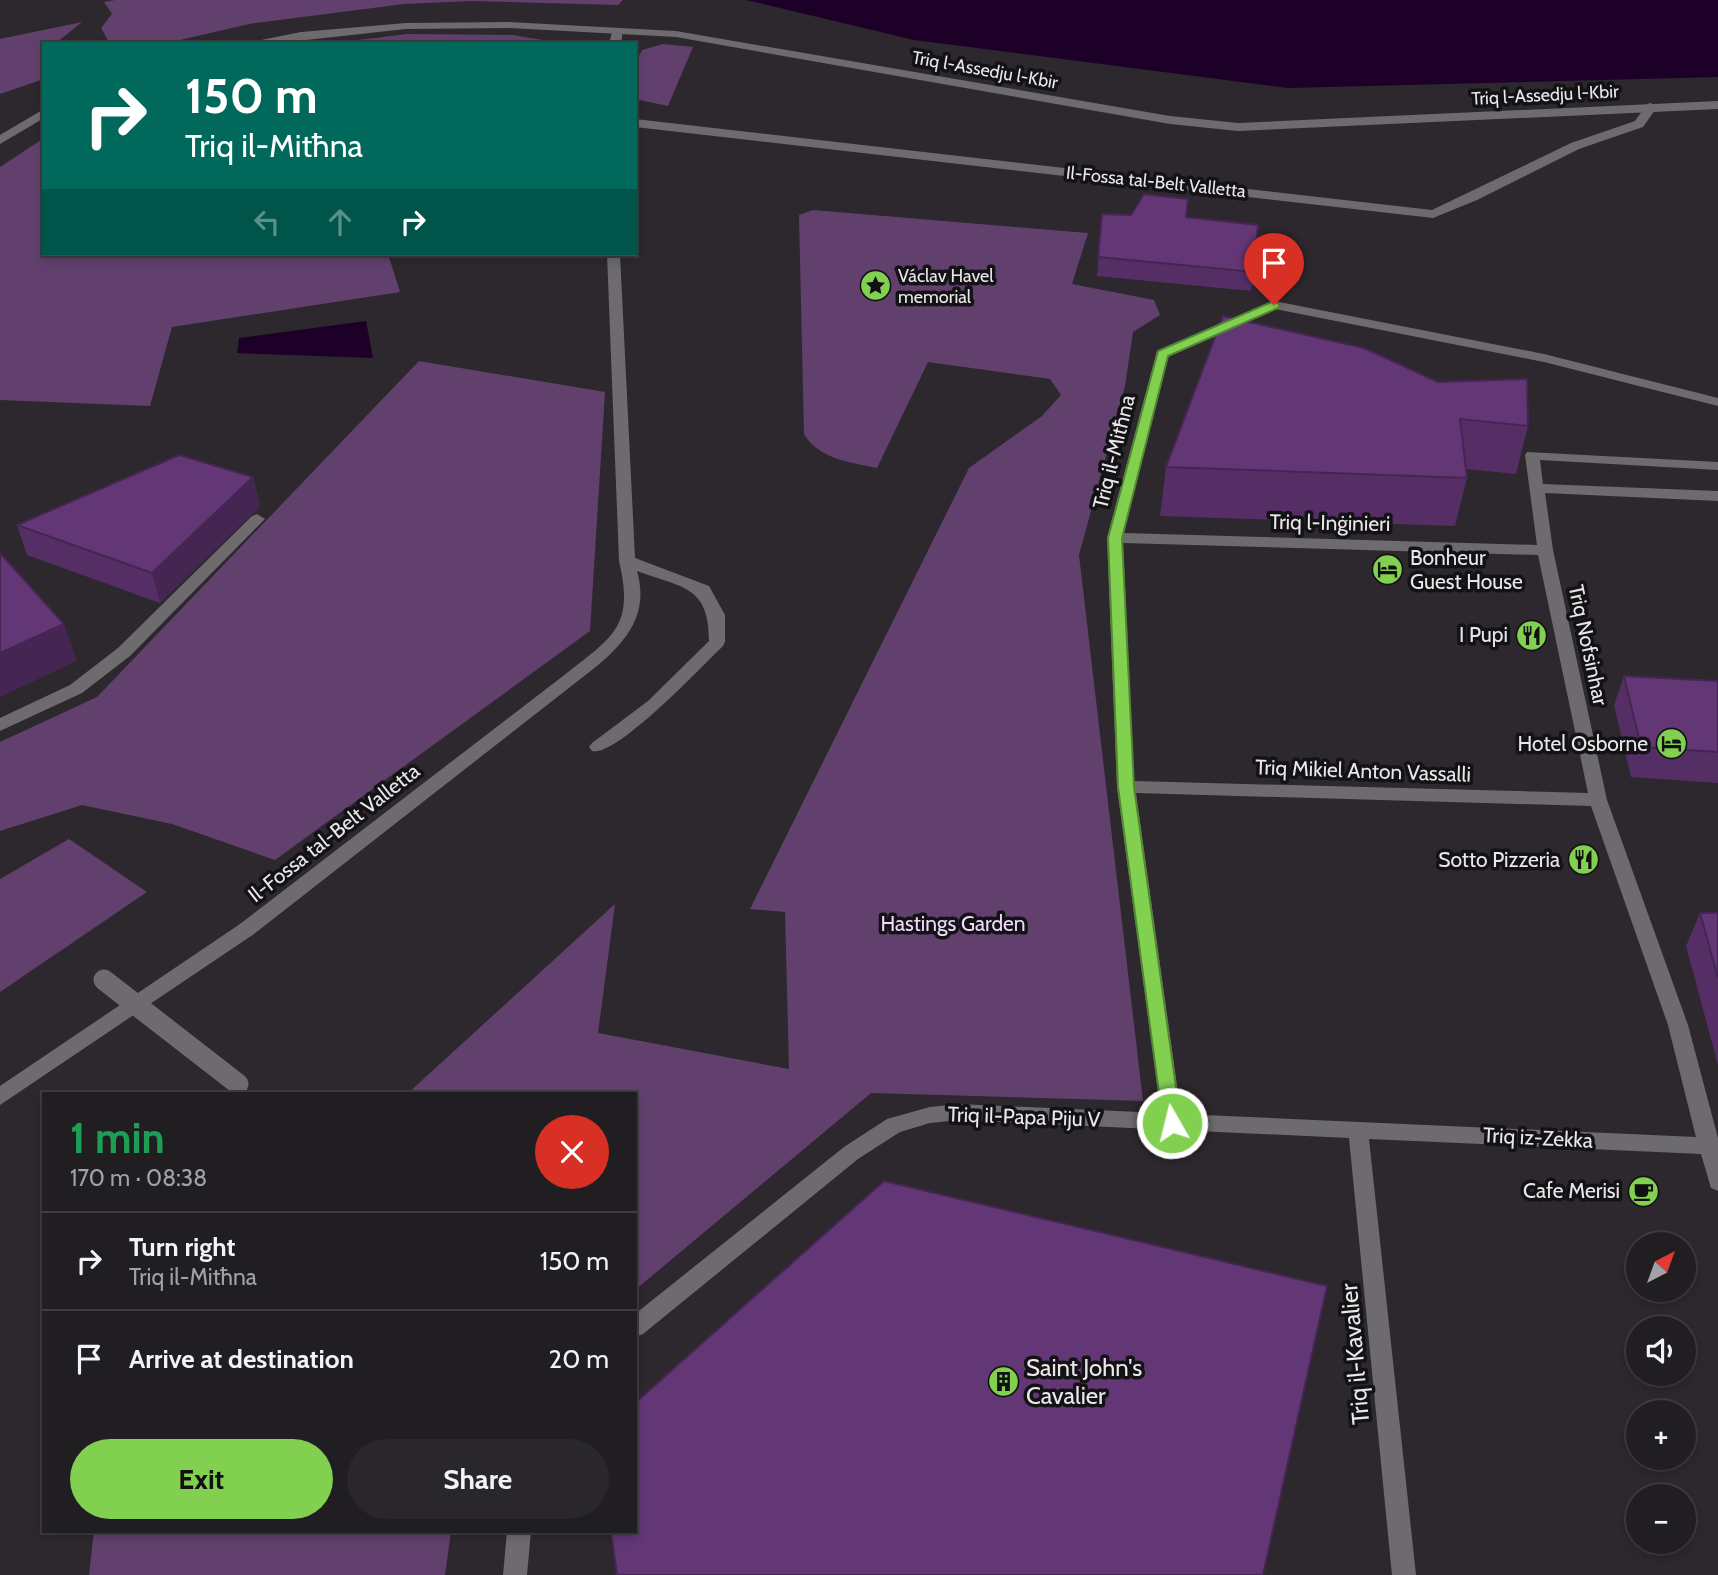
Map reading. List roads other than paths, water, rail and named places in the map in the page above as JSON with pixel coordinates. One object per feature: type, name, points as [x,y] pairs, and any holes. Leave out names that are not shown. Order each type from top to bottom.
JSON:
[{"type":"street","name":"Triq l-Assedju l-Kbir","points":[[261,42],[312,34],[406,26],[509,24],[676,34],[1170,120],[1238,127],[1718,104]]},
{"type":"street","points":[[615,42],[617,30]]},
{"type":"street","name":"Il-Fossa tal-Belt Valletta","points":[[637,123],[1433,214],[1575,146],[1639,124],[1651,107]]},
{"type":"street","points":[[0,140],[42,114]]},
{"type":"street","name":"Il-Fossa tal-Belt Valletta","points":[[0,1097],[247,929],[569,680],[612,643],[630,622],[634,594],[627,561],[613,256]]},
{"type":"street","name":"Triq il-Mitħna","points":[[1172,1123],[1126,787],[1115,538],[1163,354],[1274,305],[1544,358],[1718,401]]},
{"type":"street","name":"Triq Nofsinhar","points":[[1718,466],[1532,454],[1545,550],[1598,800],[1678,1025],[1713,1146],[1718,1182]]},
{"type":"street","points":[[1536,488],[1718,496]]},
{"type":"street","points":[[0,725],[76,689],[124,652],[257,519]]},
{"type":"street","name":"Triq l-Inġinieri","points":[[1115,538],[1545,550]]},
{"type":"street","points":[[597,747],[654,705],[717,642],[717,615],[703,590],[627,561]]},
{"type":"street","name":"Triq Mikiel Anton Vassalli","points":[[1126,787],[1598,800]]},
{"type":"street","points":[[104,980],[238,1084]]},
{"type":"street","name":"Triq il-Papa Piju V","points":[[637,1325],[806,1186],[851,1153],[894,1125],[929,1115],[958,1112],[1359,1129]]},
{"type":"street","name":"Triq iz-Zekka","points":[[1359,1129],[1713,1146]]},
{"type":"street","name":"Triq il-Kavalier","points":[[1359,1129],[1404,1575]]},
{"type":"street","points":[[515,1575],[519,1533]]},
{"type":"place","name":"Václav Havel memorial","points":[[875,286]]},
{"type":"place","name":"Bonheur Guest House","points":[[1387,570]]},
{"type":"place","name":"I Pupi","points":[[1531,635]]},
{"type":"place","name":"Hotel Osborne","points":[[1671,744]]},
{"type":"place","name":"Sotto Pizzeria","points":[[1583,860]]},
{"type":"place","name":"Cafe Merisi","points":[[1643,1191]]},
{"type":"place","name":"Saint John's Cavalier","points":[[1003,1382]]},
{"type":"park label","name":"Hastings Garden","points":[[953,924]]}]
